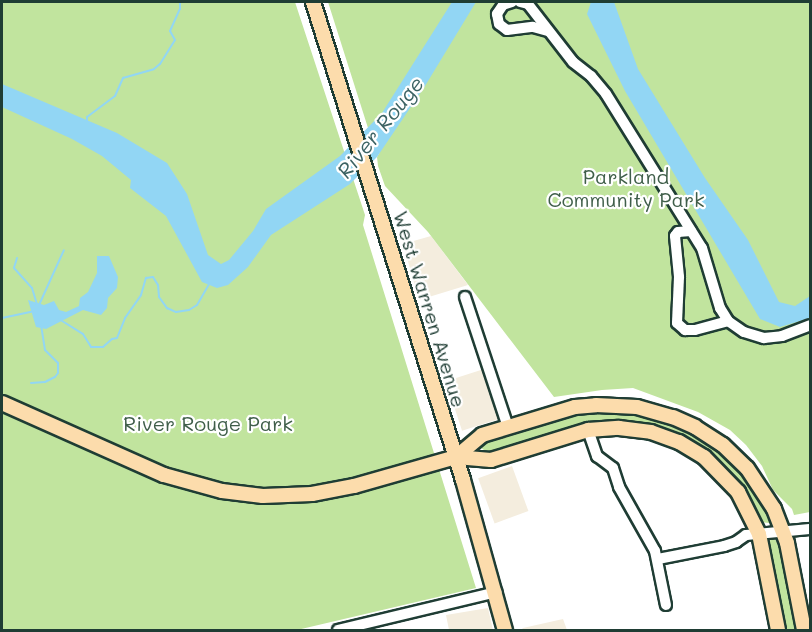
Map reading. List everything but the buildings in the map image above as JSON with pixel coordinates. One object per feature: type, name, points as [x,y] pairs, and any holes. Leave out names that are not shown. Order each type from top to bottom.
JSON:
[{"type":"main road","name":"West Warren Avenue","points":[[313,2],[456,457],[505,630]]},
{"type":"main road","points":[[2,403],[164,475],[202,487],[243,494],[312,494],[388,478],[456,457],[491,460],[588,430],[637,429],[666,436],[692,449],[718,469],[738,492],[759,534],[778,630]]},
{"type":"main road","points":[[456,457],[482,435],[559,411],[596,405],[637,407],[673,417],[713,438],[747,468],[768,498],[782,530],[804,630]]},
{"type":"main road","points":[[476,439],[481,459]]},
{"type":"street","points":[[512,2],[503,5],[497,14],[499,24],[507,30],[533,27],[548,31]]},
{"type":"street","points":[[520,2],[528,4],[573,62],[606,94],[702,248],[720,308],[728,321],[744,332],[764,338],[782,336],[810,325]]},
{"type":"street","points":[[691,231],[678,232],[675,236],[679,277],[676,323],[685,330],[695,330],[728,321]]},
{"type":"street","points":[[465,297],[508,427]]},
{"type":"street","points":[[588,430],[597,456],[613,468],[619,487],[658,559],[666,605]]},
{"type":"street","points":[[658,559],[724,546],[746,535],[810,529]]},
{"type":"street","points":[[338,630],[496,592]]},
{"type":"shaded area","points":[[431,236],[468,285],[419,300],[403,244]]},
{"type":"shaded area","points":[[484,369],[500,418],[462,431],[446,381]]},
{"type":"shaded area","points":[[512,466],[528,511],[495,523],[478,478]]},
{"type":"shaded area","points":[[488,608],[493,630],[449,630],[446,615]]},
{"type":"shaded area","points":[[563,619],[567,630],[521,630],[523,628]]},
{"type":"green space","name":"River Rouge Park","points":[[2,2],[295,2],[365,215],[363,225],[476,588],[297,630],[2,630]]},
{"type":"green space","name":"Parkland Community Park","points":[[328,2],[810,2],[810,512],[794,515],[792,509],[773,490],[762,466],[746,445],[730,430],[698,412],[633,388],[554,397],[428,232],[385,186],[378,166],[377,157],[380,152],[371,125],[368,128]]},
{"type":"green space","points":[[591,411],[630,412],[662,419],[686,429],[715,448],[740,470],[770,516],[769,523],[760,522],[741,485],[712,456],[686,438],[656,426],[626,420],[599,421],[569,427],[487,452],[481,448],[483,441],[564,415]]},
{"type":"green space","points":[[773,538],[779,543],[796,630],[784,630],[767,543]]},
{"type":"water","name":"River Rouge","points":[[452,2],[476,2],[425,86],[377,157],[350,184],[271,235],[248,267],[228,285],[217,288],[202,282],[166,216],[130,188],[131,180],[102,156],[72,139],[2,107],[2,84],[117,133],[167,163],[187,194],[208,255],[221,264],[229,260],[253,231],[266,209],[340,156],[382,113]]},
{"type":"water","points":[[591,2],[614,2],[638,69],[705,178],[748,240],[779,302],[795,306],[810,296],[810,318],[780,327],[760,319],[625,91],[587,14]]},
{"type":"water","points":[[97,256],[109,256],[118,277],[117,288],[108,298],[107,308],[101,315],[83,310],[46,329],[36,327],[28,300],[44,305],[54,301],[59,310],[66,312],[79,306],[80,298],[88,292],[97,273]]},
{"type":"waterway","points":[[87,121],[87,117],[115,96],[123,78],[154,69],[160,64],[175,40],[170,31],[180,9],[180,2]]},
{"type":"waterway","points":[[39,305],[64,250]]},
{"type":"waterway","points":[[17,258],[14,268],[32,288],[37,304]]},
{"type":"waterway","points":[[59,319],[83,334],[91,347],[103,347],[112,339],[117,338],[125,318],[141,295],[146,278],[153,277],[158,285],[159,297],[167,308],[176,312],[189,310],[197,305],[209,284]]},
{"type":"waterway","points":[[2,318],[31,312]]},
{"type":"waterway","points":[[31,383],[45,382],[58,373],[58,363],[45,350],[41,325]]}]
